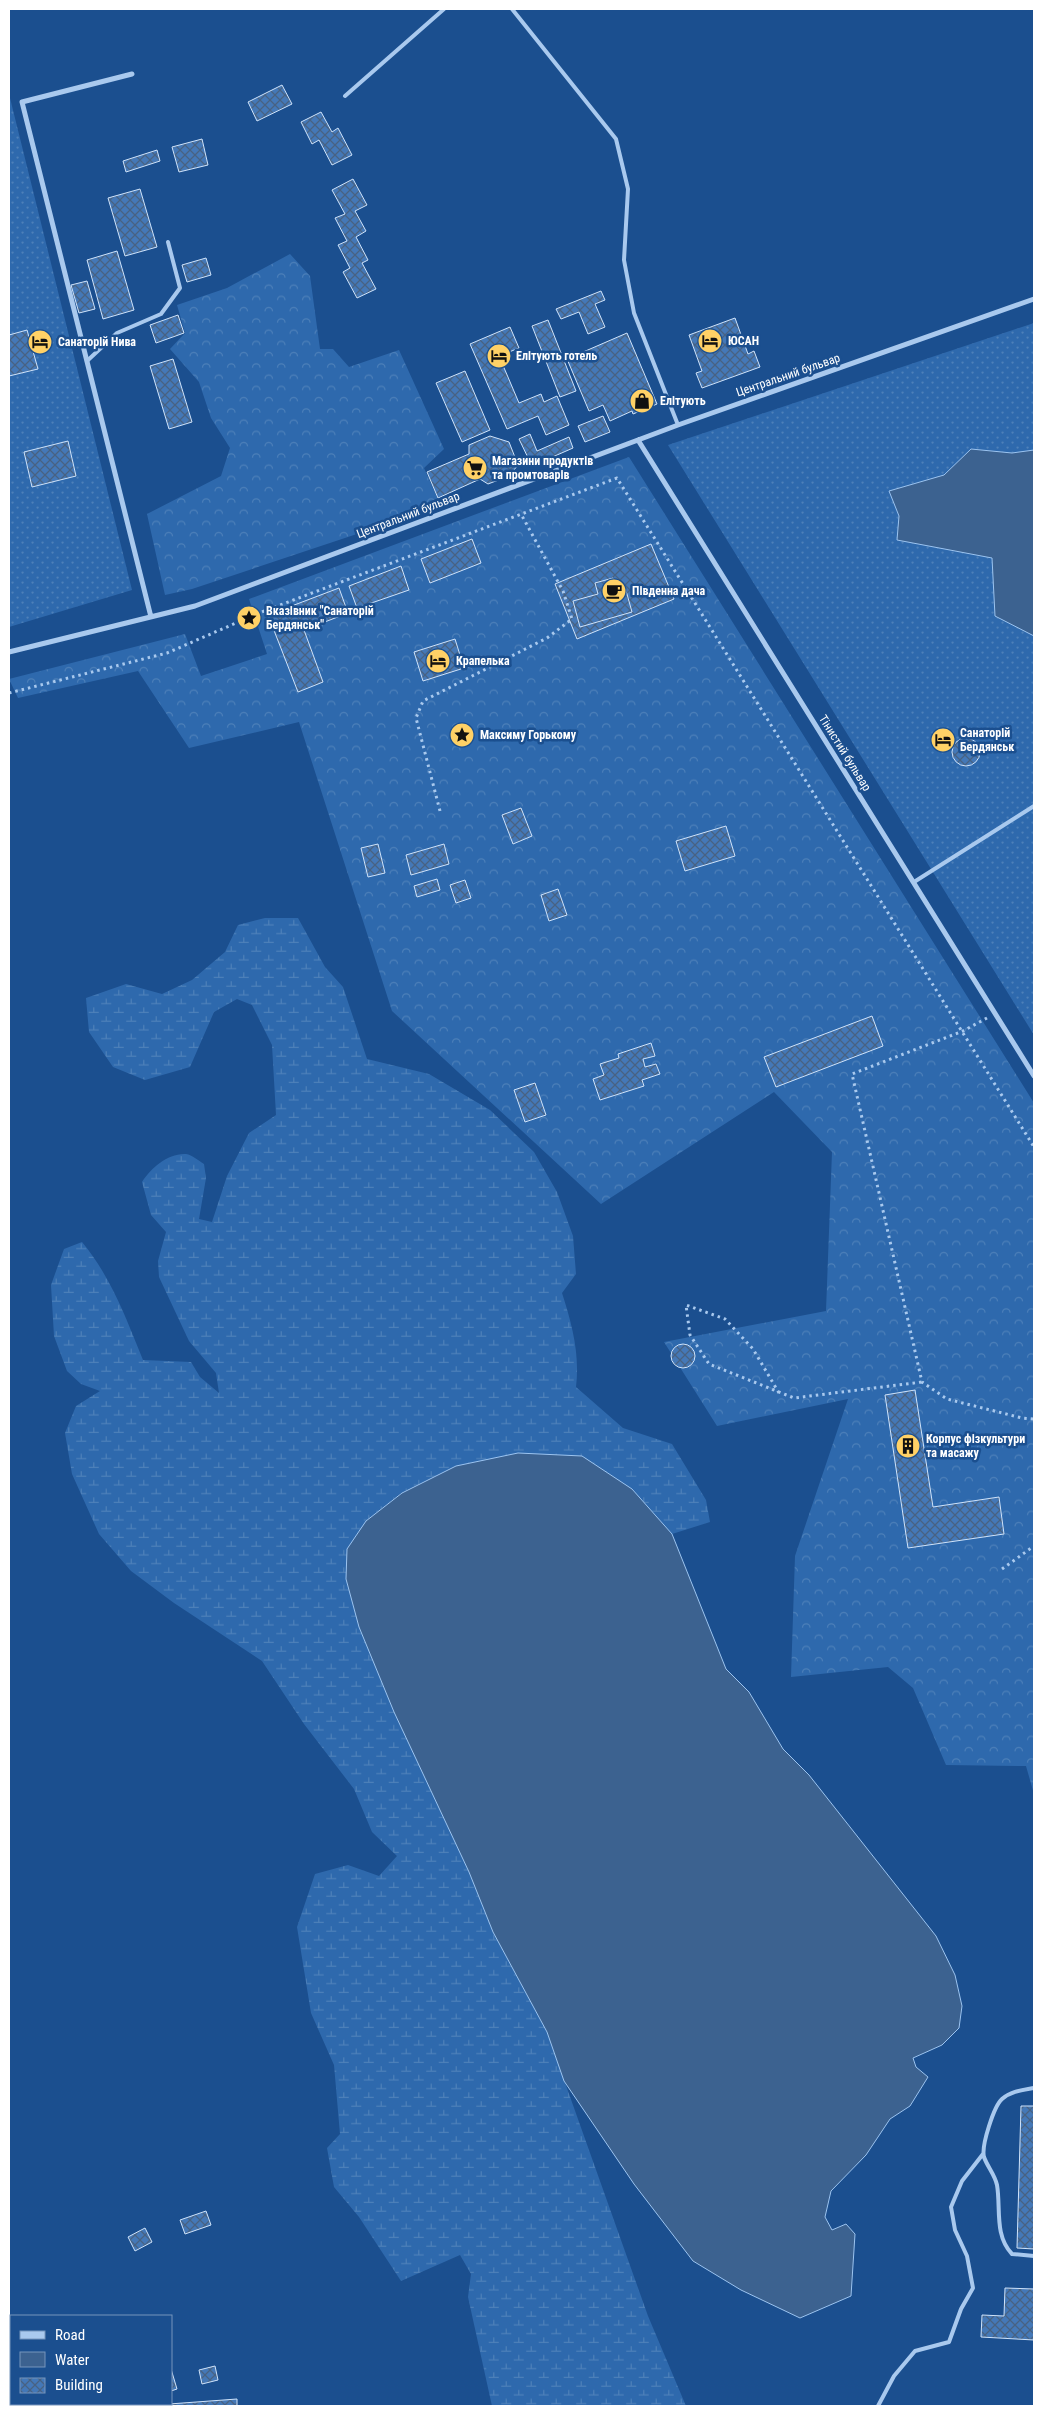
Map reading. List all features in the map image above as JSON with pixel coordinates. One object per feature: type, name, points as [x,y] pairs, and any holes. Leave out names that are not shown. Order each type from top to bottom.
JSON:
[{"type":"street","points":[[132,74],[22,102],[151,617]]},
{"type":"street","name":"Центральний бульвар","points":[[9,652],[195,606],[678,425],[1034,299]]},
{"type":"street","name":"Тінистий бульвар","points":[[638,440],[1034,1076]]},
{"type":"lane","points":[[345,96],[444,9]]},
{"type":"lane","points":[[512,9],[616,139],[628,188],[624,260],[634,313],[678,425]]},
{"type":"lane","points":[[86,361],[117,332],[161,314],[180,288],[168,242]]},
{"type":"lane","points":[[914,882],[1034,806]]},
{"type":"lane","points":[[878,2406],[894,2376],[915,2351],[949,2342],[961,2309],[972,2288],[967,2256],[955,2230],[950,2207],[962,2181],[983,2154],[988,2128],[1000,2100],[1014,2092],[1034,2088]]},
{"type":"lane","points":[[983,2154],[997,2183],[999,2224],[1004,2246],[1012,2254],[1034,2256]]},
{"type":"path","points":[[9,693],[167,653],[259,613],[617,478],[1034,1147]]},
{"type":"path","points":[[440,811],[416,718],[423,701],[547,638],[572,619],[564,590],[522,514]]},
{"type":"path","points":[[922,1382],[852,1074],[963,1031],[995,1013]]},
{"type":"path","points":[[779,1393],[753,1349],[725,1319],[686,1305],[690,1335],[709,1364],[779,1393],[794,1398],[922,1382],[947,1399],[1022,1418],[1034,1419]]},
{"type":"path","points":[[1002,1569],[1034,1546]]},
{"type":"green space","name":"Санаторій Нива","points":[[9,94],[132,590],[9,627]]},
{"type":"green space","points":[[290,254],[310,276],[320,349],[333,349],[349,367],[399,350],[444,449],[424,468],[441,506],[192,589],[165,595],[147,514],[221,476],[230,448],[211,418],[199,382],[170,349],[185,333],[177,305],[227,288]]},
{"type":"green space","name":"Санаторій Бердянськ","points":[[1034,323],[1034,1035],[668,445]]},
{"type":"green space","points":[[629,457],[1034,1103],[1034,1794],[1026,1766],[946,1765],[913,1688],[888,1667],[791,1677],[795,1556],[848,1399],[717,1426],[664,1342],[826,1311],[832,1152],[774,1092],[601,1204],[392,1011],[299,722],[189,748],[138,671],[18,698],[9,679],[185,634],[201,676],[267,654],[249,599]]},
{"type":"green space","points":[[265,918],[298,918],[325,967],[343,987],[367,1059],[429,1074],[490,1110],[534,1152],[557,1192],[573,1236],[576,1274],[562,1293],[576,1351],[576,1387],[623,1428],[672,1444],[706,1500],[710,1522],[672,1534],[632,1489],[456,1466],[401,1493],[366,1521],[469,1872],[493,1932],[547,2032],[648,2316],[686,2406],[492,2406],[468,2297],[471,2274],[460,2255],[401,2281],[359,2217],[334,2187],[327,2148],[340,2134],[334,2065],[311,2013],[297,1927],[315,1874],[348,1865],[379,1876],[397,1856],[372,1832],[354,1789],[304,1724],[262,1661],[174,1603],[131,1571],[99,1534],[72,1474],[65,1433],[76,1406],[100,1391],[81,1384],[67,1371],[54,1336],[51,1285],[64,1249],[82,1242],[92,1255],[117,1298],[143,1360],[191,1362],[200,1377],[219,1393],[216,1373],[189,1341],[159,1277],[158,1261],[166,1232],[151,1215],[142,1182],[155,1167],[173,1156],[186,1154],[193,1157],[204,1164],[206,1178],[199,1219],[212,1222],[227,1176],[249,1133],[276,1115],[272,1045],[252,1005],[237,999],[214,1012],[190,1067],[145,1080],[113,1067],[89,1032],[86,998],[126,984],[162,994],[192,980],[225,952],[238,925]]},
{"type":"water","points":[[971,449],[1012,453],[1034,450],[1034,636],[995,616],[992,558],[897,540],[899,516],[889,491],[944,475]]},
{"type":"water","points":[[518,1453],[582,1456],[632,1489],[672,1534],[726,1669],[749,1692],[783,1749],[809,1775],[936,1936],[955,1975],[962,2006],[959,2028],[942,2045],[913,2058],[916,2067],[928,2077],[910,2106],[890,2119],[866,2155],[831,2191],[825,2217],[832,2230],[846,2224],[855,2234],[851,2296],[800,2318],[741,2290],[693,2261],[634,2184],[564,2081],[547,2032],[493,1932],[469,1872],[394,1712],[359,1627],[346,1579],[347,1549],[366,1521],[402,1493],[456,1466]]},
{"type":"building","points":[[282,85],[292,104],[257,121],[248,102]]},
{"type":"building","points":[[321,112],[332,132],[338,128],[352,155],[332,165],[319,140],[312,144],[301,122]]},
{"type":"building","points":[[202,139],[208,165],[179,172],[172,147]]},
{"type":"building","points":[[157,150],[160,161],[126,172],[123,161]]},
{"type":"building","points":[[353,179],[367,205],[355,211],[366,231],[356,237],[368,260],[362,263],[376,289],[357,298],[343,272],[350,268],[338,245],[347,241],[335,218],[345,214],[332,190]]},
{"type":"building","points":[[140,189],[157,247],[125,256],[108,198]]},
{"type":"building","points":[[117,251],[134,310],[103,319],[87,260]]},
{"type":"building","points":[[206,258],[211,275],[187,282],[182,265]]},
{"type":"building","points":[[87,281],[95,309],[79,313],[71,285]]},
{"type":"building","points":[[601,291],[605,300],[595,304],[605,327],[588,334],[579,312],[561,319],[556,309]]},
{"type":"building","points":[[178,315],[184,333],[156,343],[150,325]]},
{"type":"building","points":[[735,318],[748,354],[754,351],[760,367],[702,388],[696,373],[702,371],[689,335]]},
{"type":"building","points":[[548,320],[576,391],[560,397],[532,326]]},
{"type":"building","points":[[510,327],[519,348],[499,356],[519,403],[541,394],[544,402],[557,396],[569,425],[546,435],[538,416],[507,429],[470,344]]},
{"type":"building","points":[[27,330],[38,369],[9,376],[9,335]]},
{"type":"building","points":[[627,333],[657,404],[633,414],[632,411],[610,421],[603,405],[589,411],[567,359]]},
{"type":"building","points":[[173,359],[192,422],[169,429],[150,366]]},
{"type":"building","points":[[465,371],[490,430],[462,442],[436,383]]},
{"type":"building","points":[[603,416],[610,432],[585,442],[578,426]]},
{"type":"building","points":[[530,434],[537,451],[569,437],[573,448],[532,466],[519,439]]},
{"type":"building","name":"Магазини продуктів та промтоварів","points":[[490,436],[509,442],[518,465],[509,476],[488,484],[480,479],[438,498],[427,472],[469,454],[469,445]]},
{"type":"building","points":[[68,441],[76,476],[32,487],[24,452]]},
{"type":"building","points":[[472,539],[481,563],[430,583],[421,559]]},
{"type":"building","name":"Південна дача","points":[[651,544],[674,599],[577,639],[555,584]]},
{"type":"building","points":[[401,566],[409,590],[357,608],[349,586]]},
{"type":"building","points":[[613,578],[616,589],[625,587],[632,612],[580,627],[573,601],[598,594],[595,583]]},
{"type":"building","points":[[339,588],[348,613],[304,630],[323,682],[298,692],[268,615]]},
{"type":"building","points":[[455,639],[464,668],[423,681],[414,652]]},
{"type":"building","points":[[966,738],[976,742],[980,752],[976,762],[966,766],[956,762],[952,752],[956,742]]},
{"type":"building","points":[[521,808],[532,836],[513,844],[502,815]]},
{"type":"building","points":[[726,826],[735,856],[685,871],[676,841]]},
{"type":"building","points":[[378,844],[385,873],[368,877],[361,848]]},
{"type":"building","points":[[444,844],[449,864],[411,875],[406,855]]},
{"type":"building","points":[[437,879],[440,890],[417,897],[414,886]]},
{"type":"building","points":[[465,880],[471,898],[456,903],[450,885]]},
{"type":"building","points":[[558,889],[567,915],[549,921],[541,895]]},
{"type":"building","points":[[872,1016],[883,1046],[776,1087],[764,1057]]},
{"type":"building","points":[[651,1043],[655,1056],[643,1059],[645,1067],[656,1064],[660,1074],[642,1080],[644,1086],[600,1100],[593,1079],[604,1075],[600,1064],[619,1058],[618,1054]]},
{"type":"building","points":[[535,1083],[546,1115],[525,1122],[514,1090]]},
{"type":"building","points":[[683,1344],[688,1345],[694,1351],[694,1361],[688,1367],[683,1368],[678,1367],[672,1361],[671,1356],[672,1351],[678,1345]]},
{"type":"building","name":"Корпус фізкультури та масажу","points":[[915,1390],[933,1507],[999,1497],[1004,1534],[908,1548],[885,1395]]},
{"type":"building","points":[[1021,2106],[1034,2106],[1034,2249],[1017,2248]]},
{"type":"building","points":[[206,2211],[211,2225],[185,2234],[180,2220]]},
{"type":"building","points":[[145,2228],[152,2242],[135,2251],[128,2237]]},
{"type":"building","points":[[1005,2288],[1034,2289],[1034,2340],[981,2337],[982,2315],[1004,2316]]},
{"type":"building","points":[[215,2366],[218,2380],[202,2384],[199,2370]]},
{"type":"building","points":[[172,2372],[177,2389],[172,2391]]},
{"type":"building","points":[[237,2399],[237,2406],[142,2406]]},
{"type":"place","name":"ЮСАН","points":[[710,341]]},
{"type":"place","name":"Санаторій Нива","points":[[40,342]]},
{"type":"place","name":"Елітують готель","points":[[499,356]]},
{"type":"place","name":"Елітують","points":[[642,401]]},
{"type":"place","name":"Магазини продуктів та промтоварів","points":[[475,468]]},
{"type":"place","name":"Південна дача","points":[[614,591]]},
{"type":"place","name":"Вказівник \"Санаторій Бердянськ\"","points":[[249,618]]},
{"type":"place","name":"Крапелька","points":[[438,661]]},
{"type":"place","name":"Максиму Горькому","points":[[462,735]]},
{"type":"place","name":"Санаторій Бердянськ","points":[[943,740]]},
{"type":"place","name":"Корпус фізкультури та масажу","points":[[908,1446]]}]
